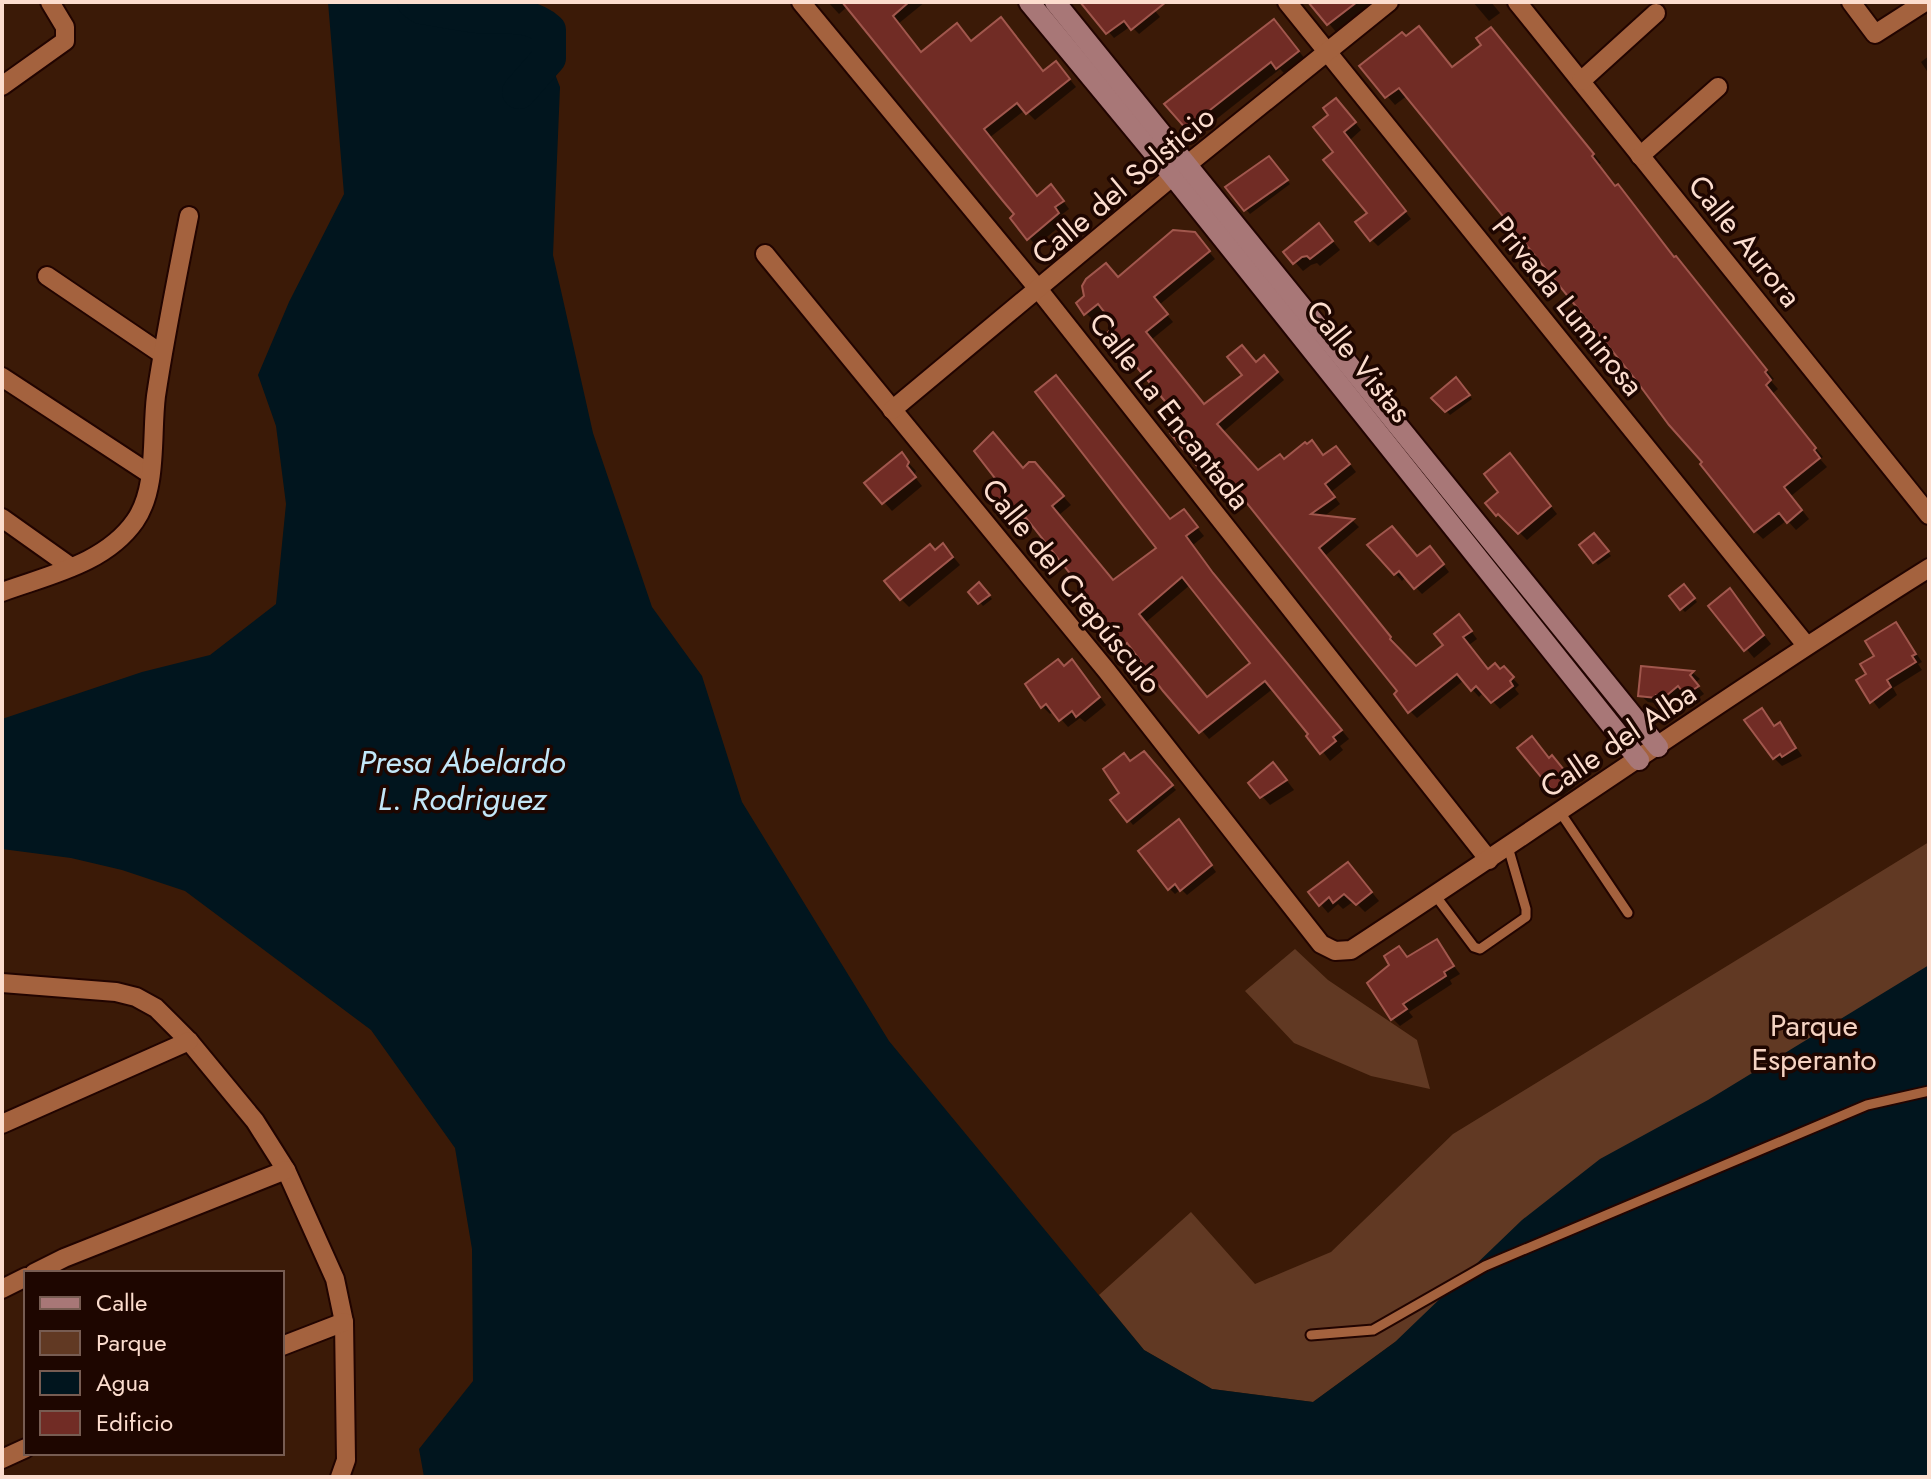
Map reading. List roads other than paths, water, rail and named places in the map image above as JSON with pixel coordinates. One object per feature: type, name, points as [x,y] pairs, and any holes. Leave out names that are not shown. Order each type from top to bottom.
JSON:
[{"type":"street","points":[[2,86],[65,41],[65,27],[50,2]]},
{"type":"street","name":"Calle La Encantada","points":[[801,2],[1039,290],[1489,860]]},
{"type":"street","name":"Privada Luminosa","points":[[1287,2],[1806,645]]},
{"type":"street","name":"Calle del Solsticio","points":[[892,410],[1389,2]]},
{"type":"street","points":[[1851,2],[1875,34],[1925,2]]},
{"type":"street","name":"Calle Aurora","points":[[1521,4],[1929,515]]},
{"type":"street","name":"Calle Vistas","points":[[1044,5],[1341,370],[1496,546],[1658,747]]},
{"type":"street","points":[[1581,81],[1656,13]]},
{"type":"street","points":[[1640,156],[1718,87]]},
{"type":"street","points":[[2,592],[97,557],[134,522],[149,492],[154,411],[162,354],[189,216]]},
{"type":"street","name":"Calle del Crepúsculo","points":[[765,254],[1106,670],[1321,944],[1335,951]]},
{"type":"street","points":[[47,276],[162,354]]},
{"type":"street","name":"Calle Vistas","points":[[1341,370],[1480,560],[1639,760]]},
{"type":"street","points":[[2,377],[150,474]]},
{"type":"street","points":[[2,518],[71,567]]},
{"type":"street","points":[[1480,560],[1496,546]]},
{"type":"street","name":"Calle del Alba","points":[[1335,951],[1351,950],[1639,760],[1806,645],[1929,568]]},
{"type":"street","points":[[2,983],[116,992],[136,997],[156,1008],[189,1041],[255,1121],[286,1170],[335,1279],[344,1322],[346,1460],[340,1477]]},
{"type":"street","points":[[2,1124],[189,1041]]},
{"type":"street","points":[[38,1271],[286,1170]]},
{"type":"street","points":[[2,1289],[24,1278]]},
{"type":"street","points":[[284,1345],[344,1322]]},
{"type":"street","points":[[2,1459],[24,1449]]},
{"type":"lane","points":[[1560,812],[1628,913]]},
{"type":"lane","points":[[1435,895],[1474,947],[1480,949],[1526,917],[1508,847]]},
{"type":"lane","points":[[1311,1335],[1373,1330],[1499,1259],[1867,1105],[1929,1091]]},
{"type":"water","name":"Presa Abelardo L. Rodriguez","points":[[328,2],[527,2],[560,87],[553,255],[593,433],[652,607],[702,676],[742,802],[889,1041],[1144,1350],[1212,1389],[1313,1402],[1395,1342],[1522,1220],[1600,1159],[1708,1100],[1929,965],[1929,1477],[424,1477],[419,1449],[473,1381],[472,1249],[455,1148],[371,1030],[185,891],[122,870],[71,858],[2,849],[2,719],[142,672],[210,655],[276,604],[286,504],[276,426],[258,375],[289,302],[344,194]]},
{"type":"waterway","points":[[414,2],[421,7],[463,14],[524,18],[549,30],[549,58],[519,92]]},
{"type":"park label","name":"Parque Esperanto","points":[[1814,1042]]}]
